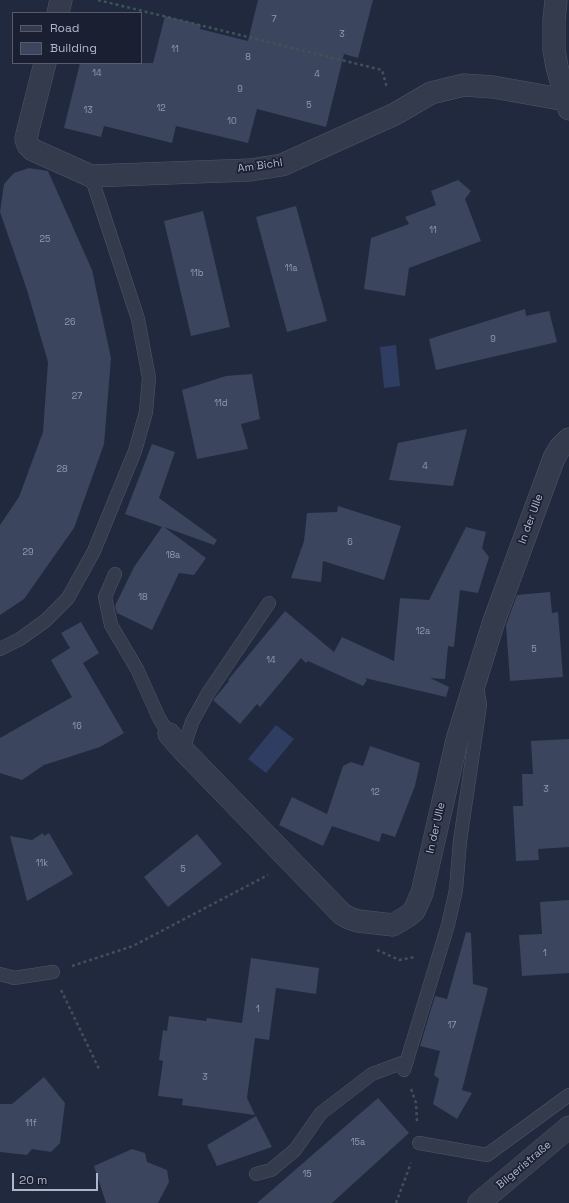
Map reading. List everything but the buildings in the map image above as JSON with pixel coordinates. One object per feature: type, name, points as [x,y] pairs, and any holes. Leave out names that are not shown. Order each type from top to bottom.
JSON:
[{"type":"street","points":[[58,12],[61,0]]},
{"type":"street","points":[[556,0],[554,50],[568,104]]},
{"type":"street","name":"Am Bichl","points":[[45,64],[26,138],[28,145],[33,150],[91,176],[250,170],[282,165],[395,114],[431,93],[464,85],[494,87],[568,104]]},
{"type":"street","name":"In der Ulle","points":[[169,734],[342,914],[349,918],[393,924],[401,921],[414,911],[422,893],[457,740],[494,621],[554,458],[569,438]]},
{"type":"street","name":"Bilgeristraße","points":[[479,1203],[569,1128]]},
{"type":"lane","points":[[0,649],[20,640],[44,621],[68,598],[100,537],[135,451],[146,412],[149,378],[138,319],[91,176]]},
{"type":"lane","points":[[116,574],[105,596],[111,625],[136,669],[159,718],[169,734]]},
{"type":"lane","points":[[183,750],[192,722],[208,693],[269,603]]},
{"type":"lane","points":[[256,1174],[270,1170],[295,1150],[321,1112],[372,1074],[405,1065],[448,925],[456,890],[460,841],[480,705],[476,675]]},
{"type":"lane","points":[[0,974],[14,978],[52,972]]},
{"type":"lane","points":[[419,1143],[487,1155],[569,1095]]},
{"type":"path","points":[[98,0],[382,70],[395,114]]},
{"type":"path","points":[[100,1071],[52,972],[133,946],[292,862]]},
{"type":"path","points":[[396,1203],[419,1143],[416,1104],[405,1065]]},
{"type":"water","points":[[396,345],[400,386],[384,388],[380,347]]},
{"type":"water","points":[[276,725],[294,739],[266,773],[248,759]]}]
